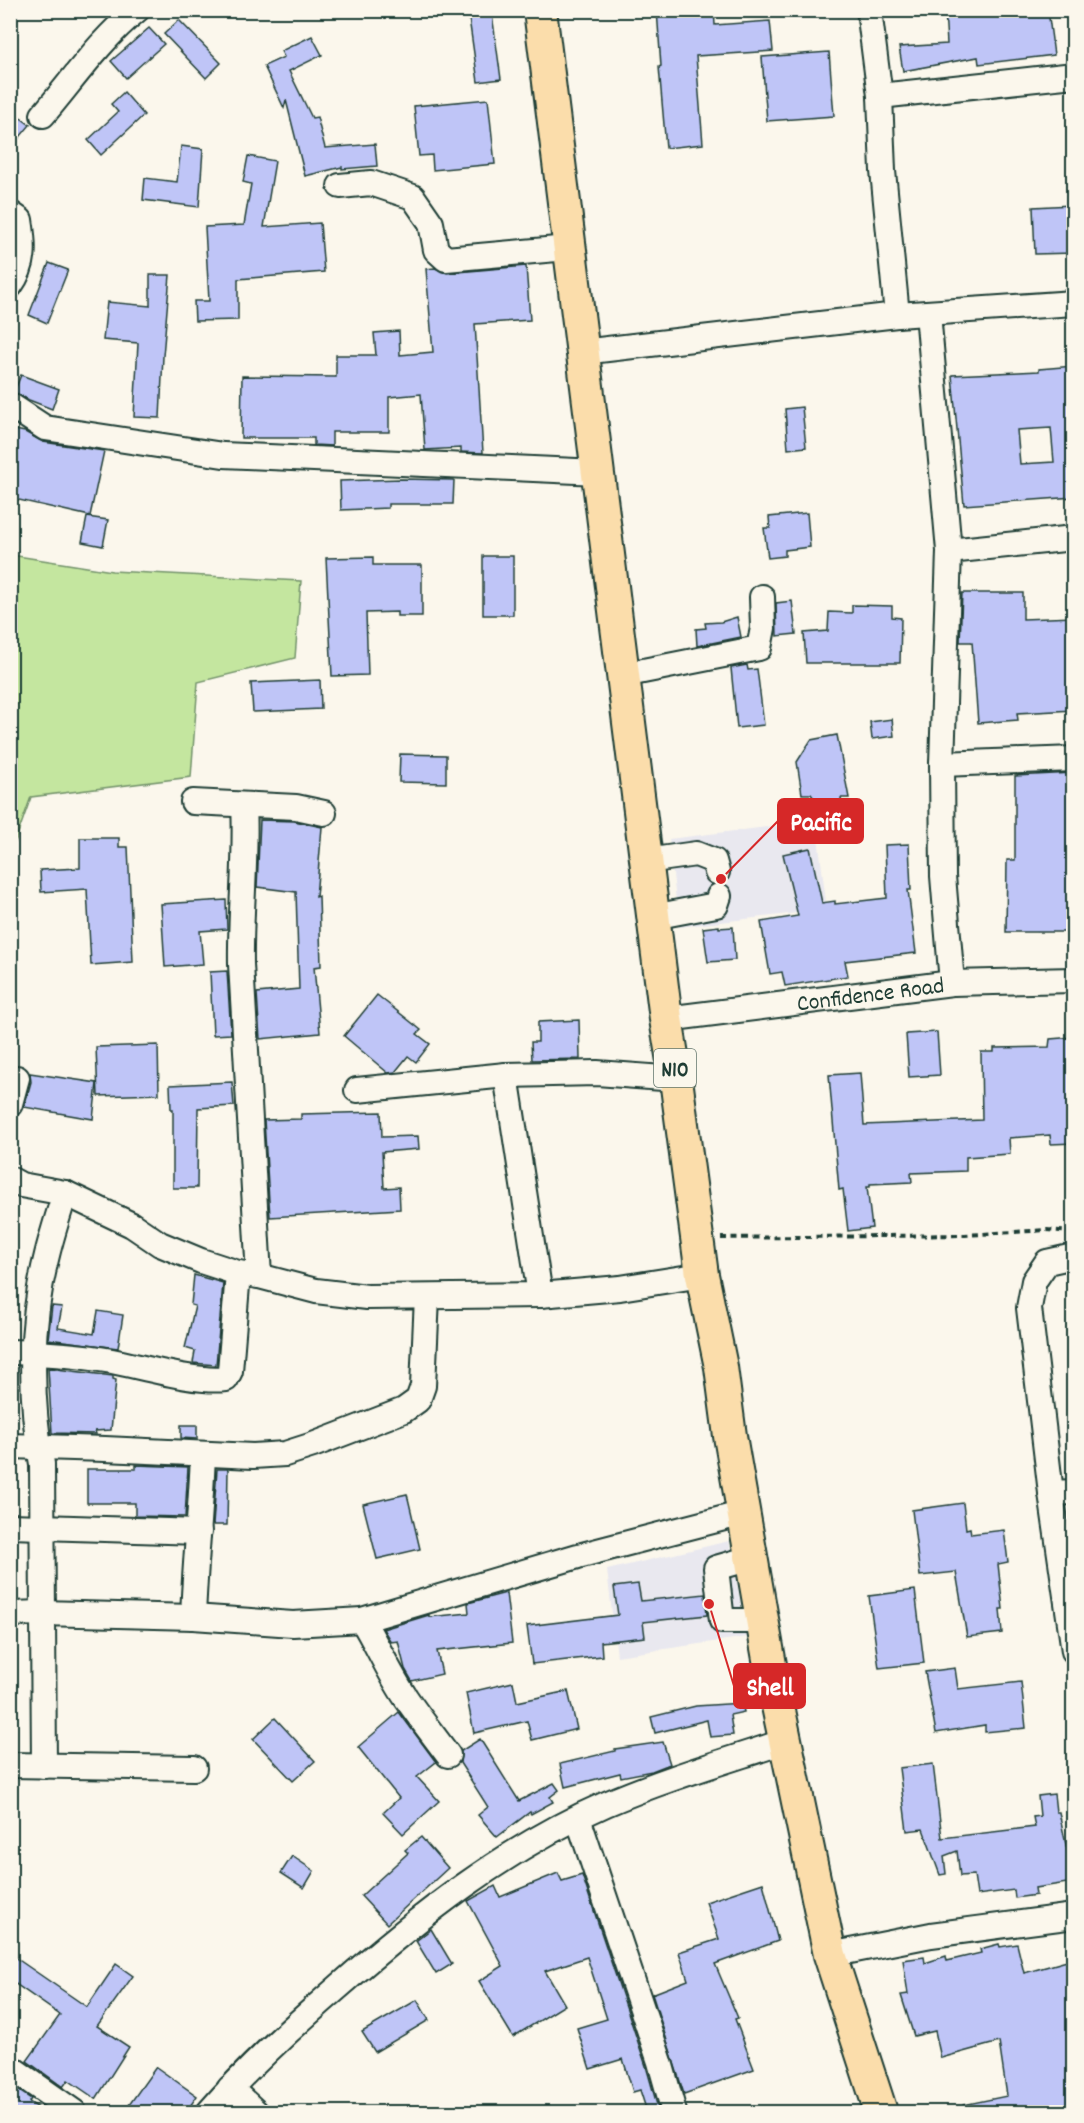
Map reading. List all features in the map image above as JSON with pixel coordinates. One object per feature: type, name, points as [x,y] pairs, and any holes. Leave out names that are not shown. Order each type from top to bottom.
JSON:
[{"type":"main road","name":"N10","points":[[540,10],[666,1019],[702,1275],[721,1367],[730,1436],[762,1621],[830,1955],[877,2112]]},
{"type":"street","points":[[43,116],[95,51],[121,23],[137,10]]},
{"type":"street","points":[[868,10],[880,96],[883,171],[897,315]]},
{"type":"street","points":[[880,96],[1074,75]]},
{"type":"street","points":[[340,186],[371,183],[413,197],[431,224],[436,250],[446,259],[568,248]]},
{"type":"street","points":[[10,213],[20,220],[24,249],[18,276],[10,286]]},
{"type":"street","points":[[582,352],[897,315],[1074,303]]},
{"type":"street","points":[[928,313],[949,551],[942,764],[943,876],[952,983]]},
{"type":"street","points":[[10,405],[45,428],[223,455],[598,472]]},
{"type":"street","points":[[949,551],[1074,538]]},
{"type":"street","points":[[623,675],[759,648],[763,628],[762,597]]},
{"type":"street","points":[[942,764],[1074,759]]},
{"type":"street","points":[[193,802],[296,807],[324,813]]},
{"type":"street","points":[[22,1353],[110,1360],[217,1380],[226,1379],[230,1371],[248,1274],[240,914],[246,842],[244,805]]},
{"type":"street","points":[[646,861],[696,854],[714,861],[717,872]]},
{"type":"street","points":[[653,917],[707,908],[716,905],[719,896]]},
{"type":"street","name":"Confidence Road","points":[[666,1019],[952,983],[1074,980]]},
{"type":"street","points":[[357,1090],[506,1075],[597,1073],[676,1079]]},
{"type":"street","points":[[506,1075],[540,1295]]},
{"type":"street","points":[[10,1104],[17,1078]]},
{"type":"street","points":[[10,1179],[21,1185],[65,1193],[132,1225],[160,1244],[201,1261],[316,1291],[367,1297],[540,1295],[621,1288],[702,1275]]},
{"type":"street","points":[[45,1766],[42,1464],[22,1353],[65,1193]]},
{"type":"street","points":[[1074,1256],[1047,1262],[1034,1281],[1029,1308],[1062,1493],[1074,1651]]},
{"type":"street","points":[[10,1446],[253,1456],[285,1454],[313,1445],[404,1410],[418,1400],[423,1386],[427,1297]]},
{"type":"street","points":[[193,1617],[196,1551],[201,1512],[202,1454]]},
{"type":"street","points":[[10,1614],[42,1612],[193,1617],[292,1624],[362,1620],[578,1556],[744,1513]]},
{"type":"street","points":[[10,1526],[199,1532]]},
{"type":"street","points":[[362,1620],[406,1698],[448,1755]]},
{"type":"street","points":[[209,2112],[267,2050],[368,1960],[480,1873],[522,1846],[605,1805],[691,1772],[786,1741]]},
{"type":"street","points":[[10,1765],[194,1768]]},
{"type":"street","points":[[578,1818],[660,2062],[674,2112]]},
{"type":"street","points":[[830,1955],[931,1935],[1074,1916]]},
{"type":"street","points":[[10,2067],[74,2112]]},
{"type":"street","points":[[230,2088],[256,2112]]},
{"type":"path","points":[[698,1240],[733,1237],[964,1235],[1047,1230],[1074,1232]]},
{"type":"shaded area","points":[[816,821],[826,902],[796,906],[797,913],[679,927],[669,839]]},
{"type":"shaded area","points":[[729,1541],[747,1637],[617,1656],[607,1570]]},
{"type":"green space","points":[[11,555],[112,571],[301,581],[295,658],[198,682],[191,777],[31,797],[11,853]]},
{"type":"building","points":[[657,10],[714,10],[715,25],[770,21],[773,51],[696,56],[703,144],[666,148]]},
{"type":"building","points":[[945,10],[1048,10],[1054,55],[979,64],[978,57],[903,71],[899,47],[947,44]]},
{"type":"building","points":[[492,14],[501,79],[478,82],[469,18]]},
{"type":"building","points":[[179,20],[221,63],[206,78],[164,34]]},
{"type":"building","points":[[149,28],[164,44],[126,78],[111,61]]},
{"type":"building","points":[[312,36],[322,55],[289,71],[312,118],[317,117],[325,148],[375,144],[377,166],[342,169],[342,167],[305,176],[286,100],[284,108],[264,66],[284,57],[281,51]]},
{"type":"building","points":[[829,52],[834,116],[767,121],[762,57]]},
{"type":"building","points":[[124,92],[144,115],[101,155],[88,140],[118,112],[111,104]]},
{"type":"building","points":[[488,99],[495,164],[433,170],[432,155],[419,156],[414,106]]},
{"type":"building","points":[[10,110],[30,125],[10,149]]},
{"type":"building","points":[[181,146],[203,149],[199,207],[143,200],[145,178],[177,182]]},
{"type":"building","points":[[248,156],[275,161],[264,227],[320,223],[324,272],[238,279],[238,320],[195,321],[194,301],[209,301],[205,227],[244,225],[251,184],[243,182]]},
{"type":"building","points":[[1072,205],[1074,253],[1035,254],[1033,207]]},
{"type":"building","points":[[49,263],[68,270],[47,323],[29,315]]},
{"type":"building","points":[[526,266],[530,320],[475,324],[483,453],[461,452],[461,448],[425,450],[421,394],[389,397],[389,432],[332,432],[332,446],[314,445],[314,438],[241,438],[242,376],[336,377],[336,355],[376,355],[374,333],[399,331],[400,355],[433,352],[426,269],[435,268],[447,273]]},
{"type":"building","points":[[150,275],[170,275],[160,418],[134,417],[138,343],[103,340],[107,302],[150,306]]},
{"type":"building","points":[[1074,366],[1074,497],[964,505],[952,375],[1039,371],[1039,369]],"holes":[[[1051,428],[1054,462],[1020,464],[1017,430]]]},
{"type":"building","points":[[21,375],[59,389],[52,409],[14,392]]},
{"type":"building","points":[[802,407],[806,447],[788,449],[785,409]]},
{"type":"building","points":[[10,429],[25,432],[43,442],[104,451],[90,516],[10,498]]},
{"type":"building","points":[[454,480],[453,504],[388,504],[388,508],[341,510],[340,481]]},
{"type":"building","points":[[807,513],[810,547],[785,550],[785,556],[768,558],[764,528],[770,528],[769,517]]},
{"type":"building","points":[[87,517],[108,520],[103,546],[82,542]]},
{"type":"building","points":[[483,556],[513,556],[513,615],[483,615]]},
{"type":"building","points":[[373,557],[373,565],[422,565],[422,616],[397,616],[397,612],[366,613],[368,675],[332,676],[326,558]]},
{"type":"building","points":[[962,593],[1023,593],[1023,619],[1074,617],[1074,710],[1017,713],[1018,720],[978,723],[972,642],[960,642]]},
{"type":"building","points":[[792,601],[796,634],[777,636],[776,603]]},
{"type":"building","points":[[852,605],[892,606],[892,617],[901,618],[900,663],[806,663],[804,633],[828,631],[829,612],[852,613]]},
{"type":"building","points":[[737,617],[741,637],[697,646],[696,629],[706,628],[705,623],[721,622]]},
{"type":"building","points":[[747,665],[748,670],[757,669],[764,725],[737,728],[731,668]]},
{"type":"building","points":[[320,680],[321,709],[253,712],[251,683]]},
{"type":"building","points":[[892,719],[894,736],[872,739],[870,722]]},
{"type":"building","points":[[837,735],[849,798],[841,798],[842,806],[821,808],[811,794],[802,794],[797,762],[811,740]]},
{"type":"building","points":[[400,754],[446,755],[446,783],[399,782]]},
{"type":"building","points":[[1074,773],[1074,932],[1006,932],[1007,860],[1015,860],[1015,776]]},
{"type":"building","points":[[260,820],[294,821],[322,827],[316,897],[319,896],[321,966],[314,967],[320,1033],[260,1039],[257,993],[299,989],[296,892],[257,887]]},
{"type":"building","points":[[80,838],[119,838],[119,847],[128,847],[133,962],[91,965],[87,889],[41,892],[40,870],[80,868]]},
{"type":"building","points":[[909,844],[911,890],[908,890],[916,953],[845,961],[848,976],[785,986],[782,972],[770,974],[761,922],[798,916],[783,854],[810,848],[822,903],[835,901],[835,904],[887,898],[885,845]]},
{"type":"building","points":[[226,900],[227,929],[200,931],[203,964],[165,967],[161,904]]},
{"type":"building","points":[[719,926],[719,928],[733,927],[735,960],[708,962],[703,928]]},
{"type":"building","points":[[227,971],[231,1034],[213,1035],[210,972]]},
{"type":"building","points":[[377,995],[421,1030],[417,1034],[430,1044],[416,1062],[408,1056],[395,1072],[388,1073],[344,1036]]},
{"type":"building","points":[[579,1020],[580,1059],[532,1060],[531,1042],[538,1042],[538,1022]]},
{"type":"building","points":[[937,1032],[940,1075],[909,1077],[906,1034]]},
{"type":"building","points":[[1074,1037],[1074,1143],[1051,1144],[1050,1135],[1009,1138],[1010,1154],[966,1157],[966,1171],[911,1173],[912,1182],[870,1184],[870,1187],[867,1187],[872,1228],[848,1231],[843,1189],[839,1190],[829,1075],[860,1073],[864,1125],[982,1120],[981,1052],[994,1052],[994,1048],[1049,1047],[1050,1039]]},
{"type":"building","points":[[158,1045],[159,1094],[98,1096],[96,1047]]},
{"type":"building","points":[[30,1073],[97,1083],[93,1119],[24,1107],[31,1082]]},
{"type":"building","points":[[232,1082],[234,1106],[198,1108],[197,1188],[173,1188],[173,1109],[171,1109],[170,1085]]},
{"type":"building","points":[[381,1112],[382,1137],[418,1136],[419,1149],[382,1152],[384,1188],[399,1187],[400,1209],[270,1217],[264,1120],[301,1119],[301,1114]]},
{"type":"building","points":[[194,1275],[223,1283],[216,1365],[193,1363],[195,1351],[185,1348],[195,1306],[191,1305]]},
{"type":"building","points":[[52,1306],[62,1307],[58,1328],[94,1334],[98,1311],[123,1315],[118,1348],[48,1339]]},
{"type":"building","points":[[48,1368],[113,1376],[116,1380],[111,1430],[95,1431],[96,1434],[52,1433]]},
{"type":"building","points":[[181,1425],[197,1425],[197,1439],[181,1438]]},
{"type":"building","points":[[136,1465],[188,1467],[185,1517],[135,1516],[135,1503],[87,1503],[87,1469],[136,1469]]},
{"type":"building","points":[[217,1469],[228,1469],[227,1525],[213,1525]]},
{"type":"building","points":[[407,1494],[420,1549],[377,1559],[363,1504]]},
{"type":"building","points":[[963,1503],[966,1529],[970,1528],[971,1534],[1004,1530],[1008,1562],[998,1564],[1003,1609],[1000,1609],[1002,1633],[967,1637],[956,1572],[920,1576],[912,1510]]},
{"type":"building","points":[[638,1584],[641,1601],[705,1594],[707,1615],[643,1622],[645,1637],[601,1642],[602,1656],[532,1664],[527,1626],[618,1615],[614,1587]]},
{"type":"building","points":[[915,1590],[924,1663],[879,1668],[869,1596]]},
{"type":"building","points":[[506,1593],[512,1643],[437,1651],[442,1674],[412,1681],[405,1669],[398,1641],[391,1642],[383,1629],[429,1615],[429,1617],[469,1613],[468,1603]]},
{"type":"building","points":[[955,1668],[958,1689],[1021,1682],[1026,1728],[985,1732],[985,1725],[936,1733],[925,1672]]},
{"type":"building","points":[[513,1682],[517,1702],[568,1691],[577,1729],[532,1740],[527,1721],[474,1733],[466,1693]]},
{"type":"building","points":[[742,1703],[744,1712],[730,1715],[733,1735],[710,1737],[707,1720],[655,1733],[651,1717],[696,1706]]},
{"type":"building","points":[[399,1712],[436,1762],[417,1777],[439,1801],[403,1834],[383,1813],[399,1798],[358,1747]]},
{"type":"building","points":[[275,1718],[315,1761],[293,1781],[253,1739]]},
{"type":"building","points":[[480,1739],[519,1801],[554,1783],[559,1790],[550,1797],[553,1802],[531,1814],[530,1812],[497,1837],[478,1815],[488,1807],[460,1763],[461,1751]]},
{"type":"building","points":[[663,1742],[670,1764],[652,1771],[621,1777],[620,1773],[565,1787],[560,1764],[615,1751],[615,1749]]},
{"type":"building","points":[[933,1764],[942,1838],[1035,1827],[1033,1817],[1040,1816],[1038,1796],[1054,1794],[1056,1812],[1059,1812],[1074,1882],[1035,1888],[1036,1895],[1015,1898],[1014,1890],[977,1895],[974,1875],[960,1876],[957,1851],[944,1856],[946,1874],[940,1875],[923,1829],[907,1831],[899,1768]]},
{"type":"building","points":[[421,1837],[448,1868],[387,1924],[361,1896],[408,1853],[405,1850]]},
{"type":"building","points":[[292,1856],[314,1871],[304,1888],[281,1873]]},
{"type":"building","points":[[558,1873],[562,1881],[582,1875],[646,2066],[659,2112],[647,2112],[640,2090],[633,2092],[623,2059],[590,2069],[577,2028],[607,2019],[587,1957],[545,1971],[565,2005],[513,2037],[479,1981],[503,1966],[468,1901],[495,1886],[500,1897]]},
{"type":"building","points":[[763,1883],[778,1941],[715,1964],[738,2018],[735,2019],[754,2069],[684,2094],[652,1994],[688,1980],[679,1952],[719,1939],[706,1902]]},
{"type":"building","points":[[431,1929],[452,1964],[436,1974],[416,1941]]},
{"type":"building","points":[[999,1944],[1000,1947],[1017,1944],[1024,1973],[1074,1959],[1074,2112],[964,2112],[963,2105],[1007,2096],[999,2042],[941,2058],[935,2031],[914,2036],[901,1995],[908,1994],[903,1960],[924,1957],[925,1963],[946,1956],[947,1961],[981,1953],[980,1949]]},
{"type":"building","points":[[10,1954],[87,2007],[116,1964],[133,1976],[97,2026],[129,2047],[96,2099],[68,2080],[63,2087],[27,2061],[60,2015],[10,1980]]},
{"type":"building","points":[[417,2000],[429,2020],[375,2052],[362,2032]]},
{"type":"building","points":[[156,2067],[197,2096],[186,2112],[124,2112]]},
{"type":"building","points":[[10,2085],[31,2099],[29,2102],[45,2112],[10,2112]]},
{"type":"place","name":"Pacific","points":[[721,879]]},
{"type":"place","name":"Shell","points":[[709,1604]]}]
